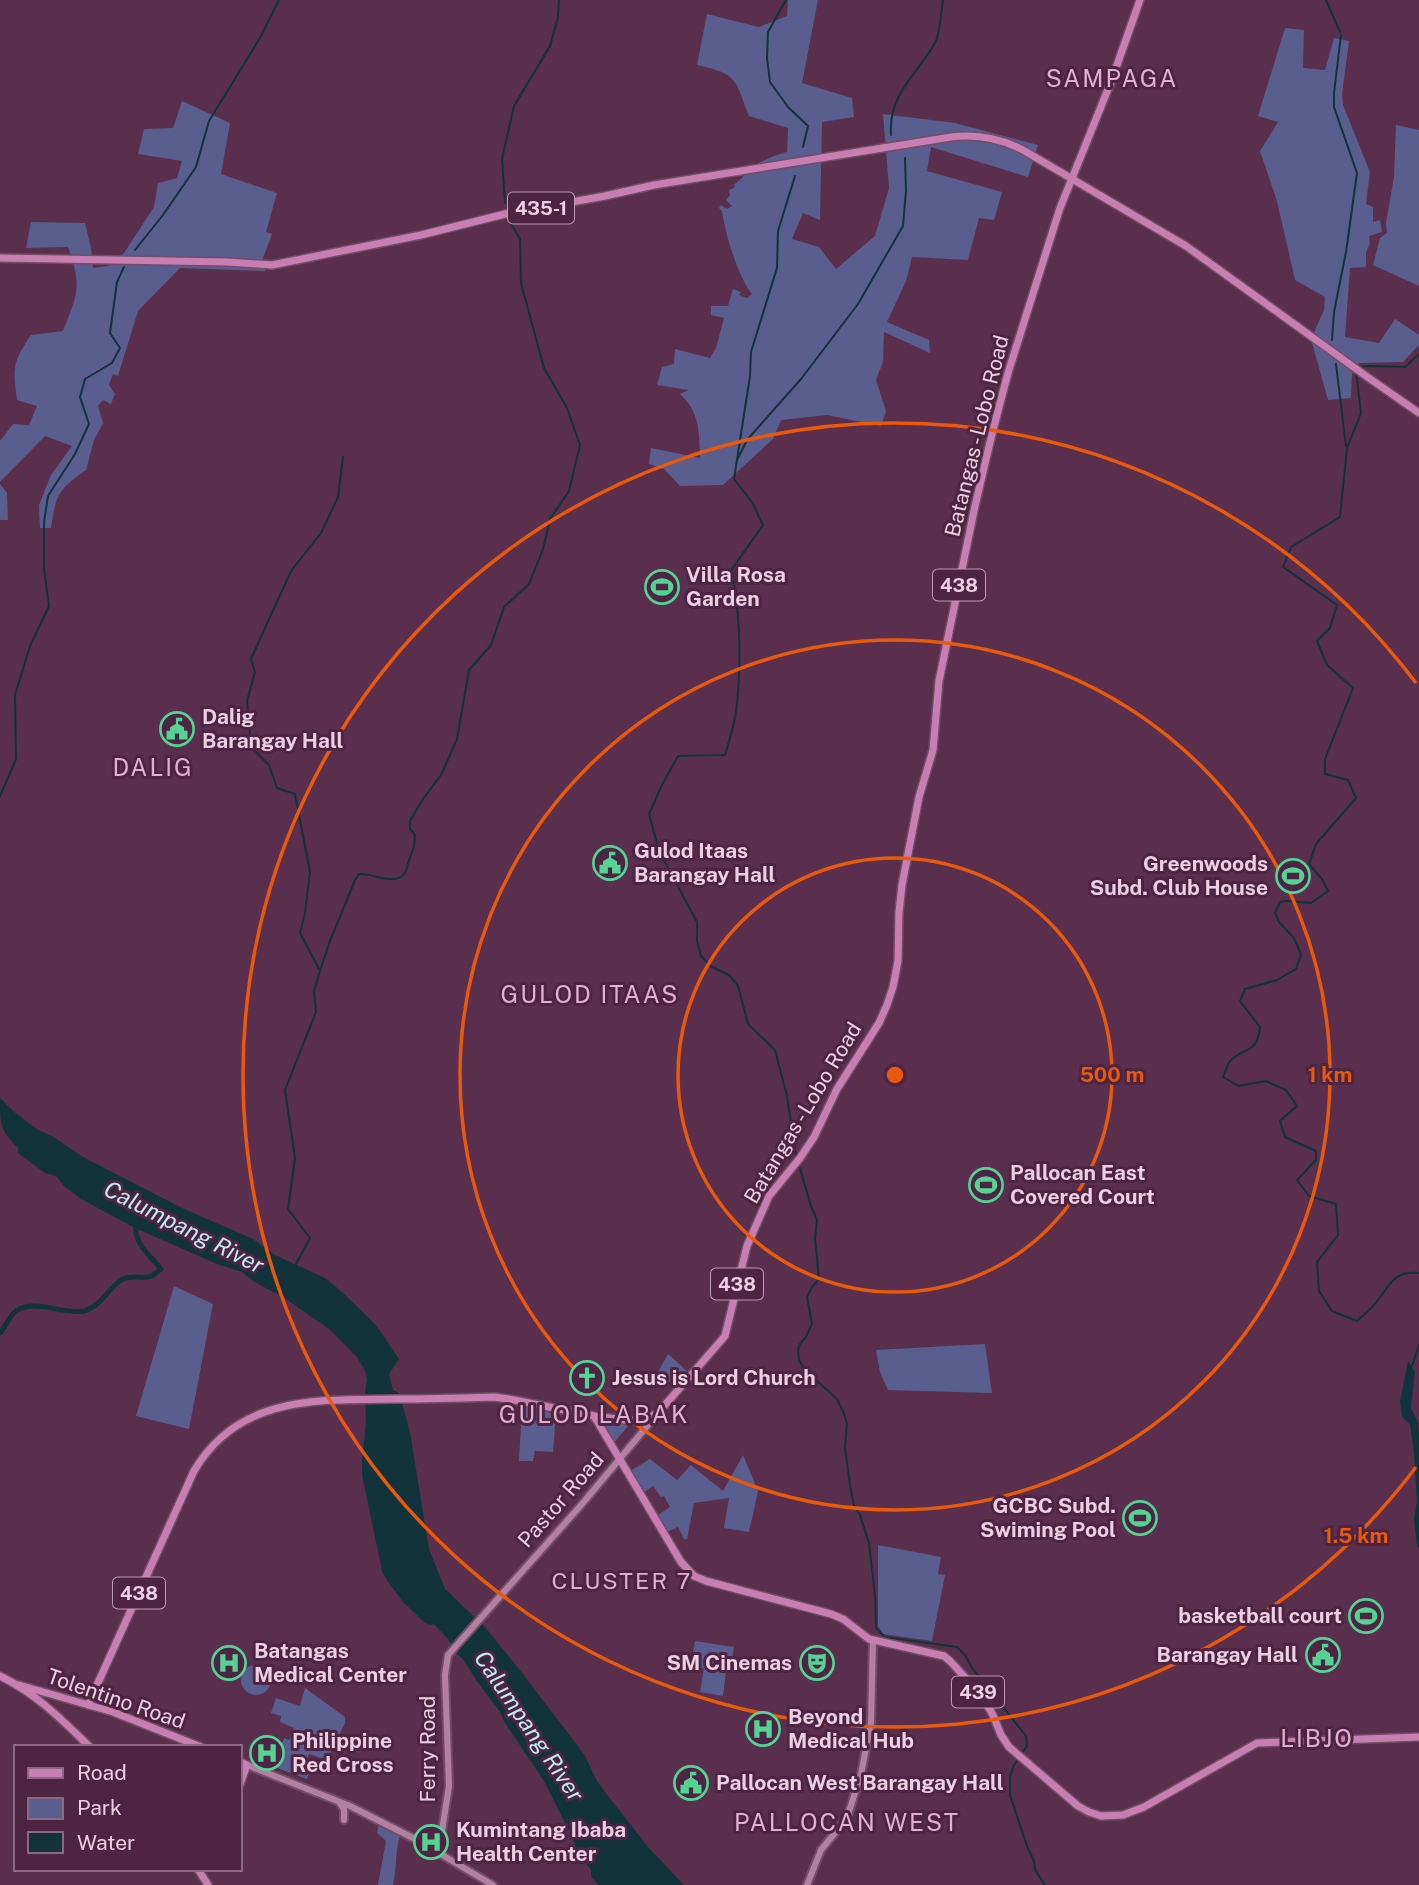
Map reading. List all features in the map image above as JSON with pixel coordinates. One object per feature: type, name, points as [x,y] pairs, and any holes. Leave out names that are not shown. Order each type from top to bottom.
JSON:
[{"type":"main road","name":"Batangas - Lobo Road","points":[[658,1413],[724,1336],[750,1237],[773,1190],[814,1137],[837,1089],[879,1023],[893,987],[898,961],[898,921],[902,885],[919,797],[933,753],[939,681],[975,506],[1008,373],[1056,222],[1140,0]]},
{"type":"main road","name":"435-1","points":[[0,258],[228,261],[272,265],[421,235],[505,214],[654,185],[960,136],[979,136],[1006,142],[1072,179]]},
{"type":"main road","points":[[1072,179],[1186,246],[1419,412]]},
{"type":"main road","name":"438","points":[[88,1705],[191,1478],[211,1445],[246,1419],[273,1409],[320,1401],[360,1399],[503,1398],[633,1421],[658,1413]]},
{"type":"main road","name":"Pastor Road","points":[[450,1656],[620,1461],[658,1413]]},
{"type":"main road","name":"439","points":[[594,1416],[681,1562],[694,1576],[831,1614],[873,1640],[933,1653],[948,1659],[981,1695],[1004,1741],[1083,1809],[1094,1814],[1108,1817],[1123,1815],[1157,1801],[1257,1743],[1419,1737]]},
{"type":"main road","points":[[807,1885],[821,1850],[849,1815],[861,1774],[871,1722],[873,1640]]},
{"type":"main road","name":"Ferry Road","points":[[438,1852],[448,1797],[445,1675],[450,1656]]},
{"type":"main road","name":"Tolentino Road","points":[[0,1676],[36,1693],[113,1712],[196,1745]]},
{"type":"main road","points":[[36,1693],[88,1745]]},
{"type":"main road","points":[[244,1764],[350,1806],[438,1852],[493,1885]]},
{"type":"main road","points":[[337,1801],[344,1809],[344,1820]]},
{"type":"green space","points":[[788,0],[818,0],[802,83],[852,98],[854,117],[822,122],[820,220],[803,213],[792,239],[819,247],[836,269],[875,236],[889,188],[883,114],[955,123],[1038,145],[1028,177],[931,147],[927,171],[1002,192],[994,220],[979,218],[968,260],[912,257],[906,281],[887,322],[929,340],[930,353],[884,332],[883,362],[876,380],[886,411],[881,426],[827,415],[781,420],[773,439],[723,485],[680,486],[664,469],[649,464],[651,448],[700,458],[695,416],[680,394],[689,390],[657,385],[662,367],[674,364],[675,349],[710,358],[716,348],[724,318],[711,315],[711,306],[728,306],[733,289],[747,298],[752,294],[737,266],[719,208],[721,205],[727,209],[732,206],[726,200],[730,195],[729,190],[735,187],[734,184],[750,169],[758,163],[787,152],[788,128],[749,116],[737,86],[728,75],[697,65],[707,14],[759,27],[787,16]]},
{"type":"green space","points":[[1285,28],[1304,30],[1303,68],[1325,70],[1334,38],[1349,41],[1343,105],[1370,172],[1366,204],[1373,207],[1373,222],[1380,220],[1382,232],[1369,236],[1366,267],[1350,268],[1345,337],[1379,343],[1395,319],[1419,335],[1419,345],[1403,362],[1359,363],[1352,374],[1351,398],[1328,400],[1311,339],[1324,310],[1325,297],[1295,280],[1277,201],[1260,151],[1278,122],[1258,116]]},
{"type":"green space","points":[[182,101],[230,123],[221,174],[277,193],[266,232],[272,234],[262,261],[267,263],[265,271],[180,268],[138,311],[118,376],[113,374],[109,385],[115,394],[111,404],[103,400],[98,406],[103,423],[94,440],[86,470],[60,494],[51,528],[40,528],[39,505],[51,475],[72,446],[45,436],[0,482],[0,441],[13,424],[29,425],[37,406],[17,400],[15,366],[20,352],[31,335],[63,331],[75,298],[77,281],[68,247],[26,248],[31,222],[85,223],[93,268],[108,266],[124,253],[154,207],[158,183],[177,178],[182,161],[138,154],[144,129],[173,128]]},
{"type":"green space","points":[[1396,125],[1419,130],[1419,286],[1373,265],[1380,238],[1387,233],[1386,223],[1394,177]]},
{"type":"green space","points":[[0,484],[7,493],[8,520],[0,520]]},
{"type":"green space","points":[[174,1286],[213,1304],[189,1429],[136,1416]]},
{"type":"green space","points":[[985,1344],[992,1393],[888,1390],[880,1372],[876,1350]]},
{"type":"green space","points":[[668,1354],[688,1372],[676,1387],[658,1372]]},
{"type":"green space","points":[[525,1407],[556,1414],[553,1452],[535,1451],[533,1461],[519,1461]]},
{"type":"green space","points":[[606,1422],[629,1425],[613,1444],[603,1427]]},
{"type":"green space","points":[[743,1455],[758,1491],[749,1532],[724,1528],[729,1498],[694,1503],[687,1539],[684,1539],[678,1527],[667,1532],[657,1516],[670,1507],[664,1496],[661,1497],[653,1486],[643,1493],[630,1471],[650,1459],[677,1480],[691,1465],[723,1491]]},
{"type":"green space","points":[[878,1545],[941,1557],[938,1574],[945,1575],[932,1641],[883,1634],[878,1626]]},
{"type":"green space","points":[[695,1641],[734,1647],[730,1671],[726,1671],[723,1696],[700,1692],[704,1668],[691,1665]]},
{"type":"green space","points":[[256,1665],[267,1669],[271,1680],[267,1691],[256,1695],[245,1691],[241,1680],[245,1669]]},
{"type":"green space","points":[[305,1688],[345,1717],[345,1723],[327,1760],[309,1754],[306,1761],[312,1765],[307,1779],[272,1766],[284,1738],[289,1740],[294,1728],[280,1722],[281,1716],[271,1713],[276,1698],[300,1706]]},
{"type":"green space","points":[[379,1824],[400,1835],[393,1885],[378,1885],[386,1841],[377,1833]]},
{"type":"water","name":"Calumpang River","points":[[0,1098],[38,1130],[83,1157],[182,1208],[253,1239],[275,1255],[325,1278],[376,1325],[399,1359],[389,1374],[393,1390],[399,1393],[410,1432],[429,1549],[445,1589],[485,1627],[519,1669],[584,1754],[605,1792],[648,1847],[684,1885],[598,1885],[580,1855],[544,1781],[500,1712],[448,1639],[434,1624],[424,1622],[403,1602],[388,1582],[382,1571],[362,1475],[367,1379],[357,1357],[329,1329],[242,1272],[217,1264],[135,1228],[81,1199],[56,1176],[45,1173],[18,1153],[18,1148],[4,1131]]},
{"type":"water","points":[[1408,1361],[1415,1372],[1411,1408],[1418,1422],[1419,1433],[1419,1548],[1414,1519],[1417,1502],[1414,1453],[1410,1424],[1402,1417],[1400,1401]]},
{"type":"waterway","points":[[135,250],[196,167],[209,121],[260,38],[279,0]]},
{"type":"waterway","points":[[505,203],[502,159],[514,106],[550,46],[558,17],[559,0]]},
{"type":"waterway","points":[[786,0],[768,32],[767,58],[770,82],[788,107],[808,126],[803,147]]},
{"type":"waterway","points":[[891,135],[891,121],[899,96],[937,39],[943,0]]},
{"type":"waterway","points":[[1326,0],[1340,32]]},
{"type":"waterway","points":[[1332,340],[1334,312],[1357,173],[1334,107],[1341,35]]},
{"type":"waterway","points":[[737,460],[747,440],[801,379],[858,304],[903,226],[905,158]]},
{"type":"waterway","points":[[795,176],[778,231],[777,268],[751,352],[750,376],[734,479],[752,502],[763,525],[732,569],[739,640],[739,676],[734,723],[725,755],[678,756],[649,814],[659,851],[697,922],[697,941],[701,956],[712,967],[729,975],[738,986],[748,1024],[775,1050],[787,1096],[796,1156]]},
{"type":"waterway","points":[[296,1264],[310,1238],[288,1209],[295,1158],[285,1090],[316,1012],[314,991],[330,941],[359,874],[395,879],[406,872],[415,839],[410,829],[410,821],[441,775],[457,739],[469,670],[491,645],[504,607],[529,584],[543,549],[550,519],[569,491],[580,445],[567,408],[544,368],[521,283],[520,239],[510,222]]},
{"type":"waterway","points":[[0,796],[16,759],[15,695],[30,646],[49,606],[44,569],[44,522],[48,496],[75,454],[89,424],[80,397],[85,379],[112,363],[120,348],[110,333],[117,282],[124,267]]},
{"type":"waterway","points":[[1359,368],[1405,367],[1419,354]]},
{"type":"waterway","points":[[1336,364],[1346,446]]},
{"type":"waterway","points":[[1356,371],[1361,413],[1347,448],[1340,517],[1291,547],[1283,567],[1337,605],[1330,628],[1317,641],[1327,665],[1353,688],[1325,759],[1325,774],[1348,780],[1356,798],[1316,844],[1309,864],[1328,891],[1311,903],[1280,902],[1275,913],[1279,922],[1294,938],[1301,955],[1296,969],[1277,980],[1245,989],[1240,1001],[1260,1027],[1258,1036],[1250,1049],[1230,1061],[1223,1077],[1239,1086],[1266,1081],[1286,1090],[1297,1106],[1280,1121],[1285,1137],[1316,1151],[1316,1160],[1297,1180],[1309,1196],[1336,1204],[1338,1235],[1317,1262],[1319,1291],[1332,1311],[1357,1321],[1374,1306],[1394,1279],[1404,1274],[1419,1273]]},
{"type":"waterway","points":[[319,969],[300,933],[310,872],[295,794],[277,788],[269,765],[251,747],[247,701],[255,672],[251,659],[291,571],[321,533],[338,497],[343,457]]},
{"type":"waterway","points":[[799,1165],[817,1220],[815,1238],[819,1279],[807,1297],[812,1324],[800,1344],[799,1360],[805,1370],[837,1399],[847,1423],[845,1447],[850,1485],[854,1505],[869,1543],[876,1628],[885,1637],[957,1647],[1026,1736],[1027,1746],[1021,1754]]},
{"type":"waterway","name":"Calumpang River","points":[[0,1333],[14,1313],[23,1307],[40,1306],[84,1311],[100,1302],[124,1278],[148,1277],[161,1269],[140,1243],[136,1224]]},
{"type":"waterway","points":[[1412,1366],[1419,1345]]},
{"type":"waterway","points":[[1018,1759],[1010,1777],[1010,1795],[1035,1870],[1045,1885]]},
{"type":"place","name":"Villa Rosa Garden","points":[[662,587]]},
{"type":"place","name":"Dalig Barangay Hall","points":[[177,729]]},
{"type":"place","name":"Gulod Itaas Barangay Hall","points":[[610,863]]},
{"type":"place","name":"Greenwoods Subd. Club House","points":[[1293,876]]},
{"type":"place","name":"Pallocan East Covered Court","points":[[986,1185]]},
{"type":"place","name":"Jesus is Lord Church","points":[[587,1378]]},
{"type":"place","name":"GCBC Subd. Swiming Pool","points":[[1140,1518]]},
{"type":"place","name":"basketball court","points":[[1366,1616]]},
{"type":"place","name":"Barangay Hall","points":[[1323,1655]]},
{"type":"place","name":"Batangas Medical Center","points":[[229,1663]]},
{"type":"place","name":"SM Cinemas","points":[[817,1663]]},
{"type":"place","name":"Beyond Medical Hub","points":[[763,1729]]},
{"type":"place","name":"Philippine Red Cross","points":[[267,1753]]},
{"type":"place","name":"Pallocan West Barangay Hall","points":[[691,1783]]},
{"type":"place","name":"Kumintang Ibaba Health Center","points":[[431,1842]]},
{"type":"district","name":"SAMPAGA","points":[[1112,79]]},
{"type":"district","name":"DALIG","points":[[153,768]]},
{"type":"district","name":"GULOD ITAAS","points":[[590,995]]},
{"type":"district","name":"GULOD LABAK","points":[[594,1415]]},
{"type":"district","name":"CLUSTER 7","points":[[622,1581]]},
{"type":"district","name":"LIBJO","points":[[1317,1739]]},
{"type":"district","name":"PALLOCAN WEST","points":[[847,1823]]}]
